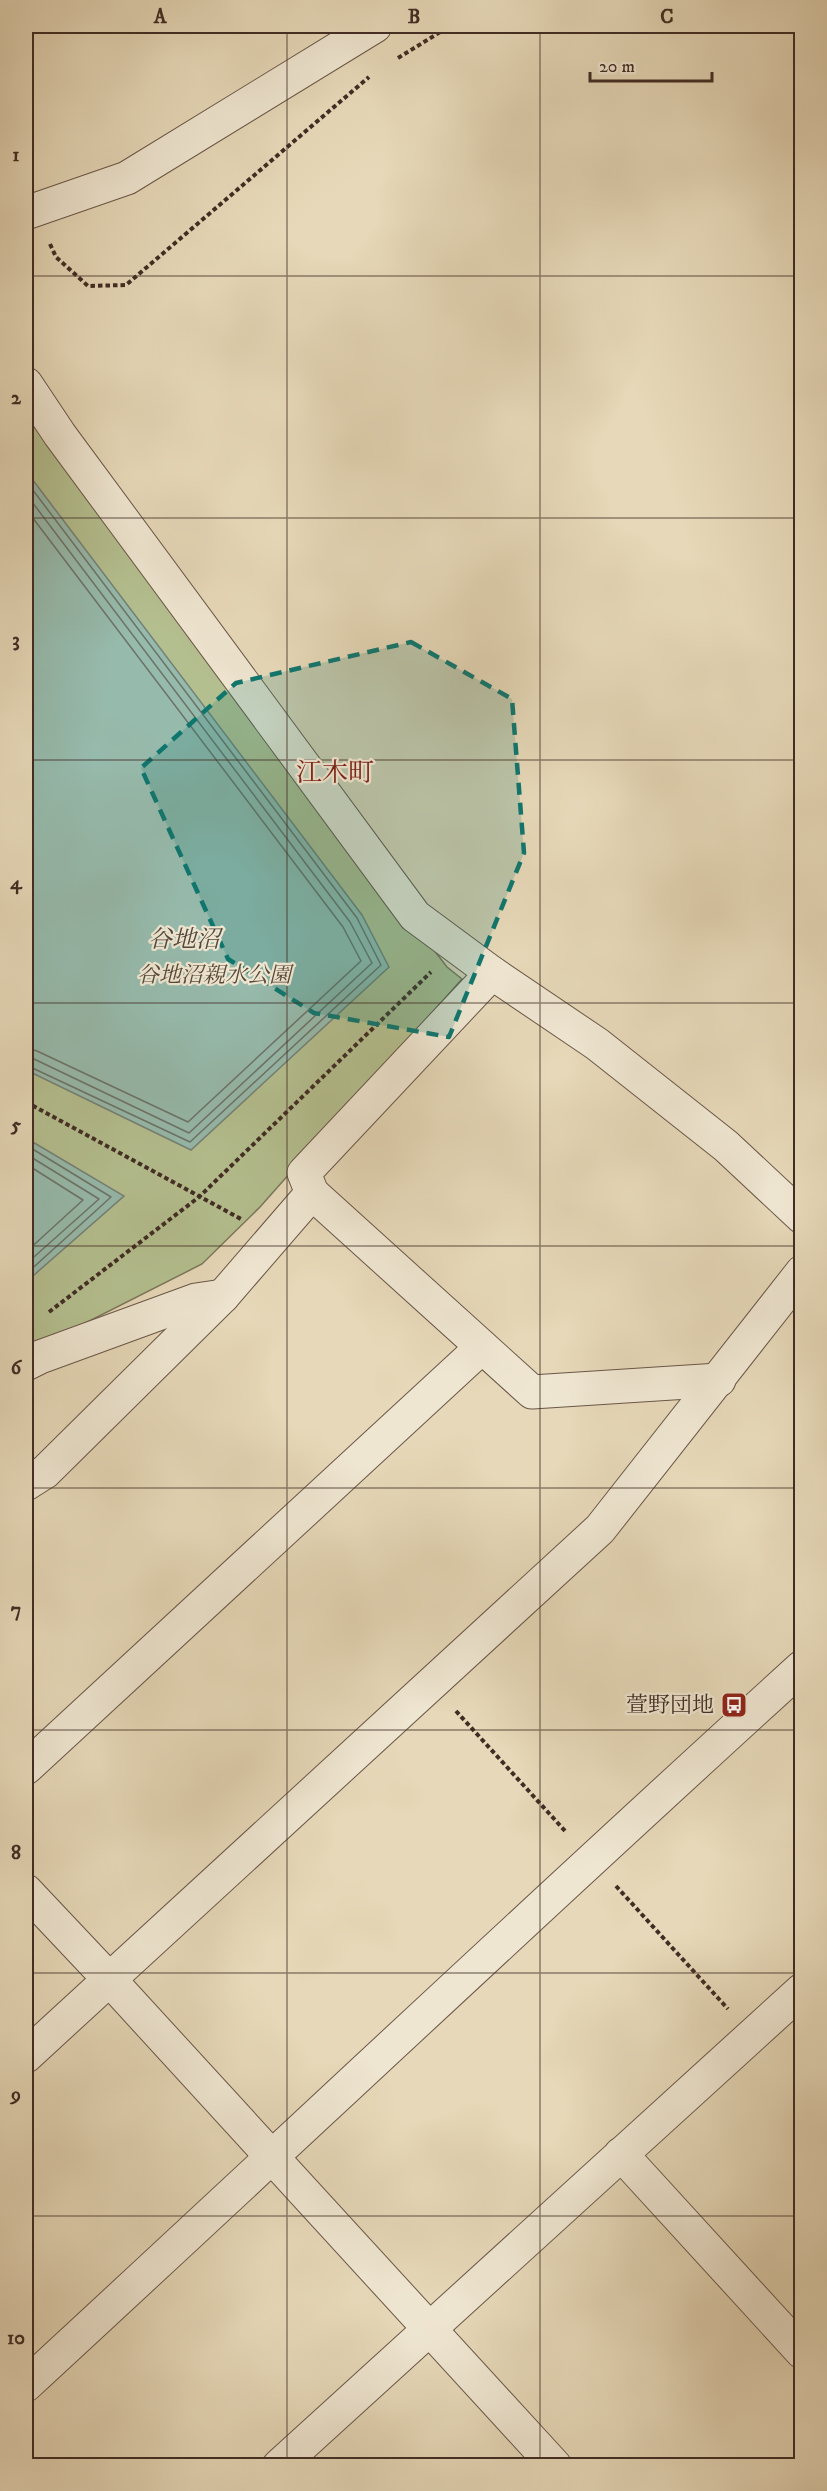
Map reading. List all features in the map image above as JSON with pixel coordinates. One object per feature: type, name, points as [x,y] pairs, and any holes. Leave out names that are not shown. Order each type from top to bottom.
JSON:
[{"type":"street","points":[[31,212],[127,178],[375,26]]},
{"type":"street","points":[[26,384],[60,435],[415,916],[492,973],[606,1051],[726,1146],[801,1217]]},
{"type":"street","points":[[492,973],[304,1173],[312,1193],[532,1392],[719,1380]]},
{"type":"street","points":[[26,1485],[45,1472],[223,1296],[312,1193]]},
{"type":"street","points":[[26,2056],[600,1529],[719,1380],[801,1272]]},
{"type":"street","points":[[26,1364],[196,1300],[223,1296]]},
{"type":"street","points":[[26,1768],[482,1347]]},
{"type":"street","points":[[26,2385],[592,1858],[801,1667]]},
{"type":"street","points":[[26,1891],[555,2466]]},
{"type":"street","points":[[279,2466],[801,1990]]},
{"type":"street","points":[[621,2154],[801,2352]]},
{"type":"path","points":[[390,64],[450,26]]},
{"type":"path","points":[[31,212],[56,257],[88,286],[126,285],[369,76]]},
{"type":"path","points":[[49,1312],[199,1197],[434,969]]},
{"type":"path","points":[[26,1102],[274,1237]]},
{"type":"path","points":[[431,1684],[572,1839]]},
{"type":"path","points":[[616,1885],[752,2035]]},
{"type":"highlighted area","points":[[411,642],[512,699],[524,853],[449,1037],[314,1013],[228,959],[141,768],[236,683]]},
{"type":"green space","name":"谷地沼","points":[[26,411],[157,593],[447,967],[462,979],[260,1207],[202,1264],[26,1353]]},
{"type":"water","name":"谷地沼","points":[[26,471],[362,915],[389,967],[191,1150],[26,1070]]},
{"type":"water","points":[[26,1138],[124,1196],[26,1282]]},
{"type":"place","name":"萱野団地","points":[[734,1705]]},
{"type":"district","name":"江木町","points":[[335,773]]},
{"type":"park label","name":"谷地沼親水公園","points":[[214,975]]}]
